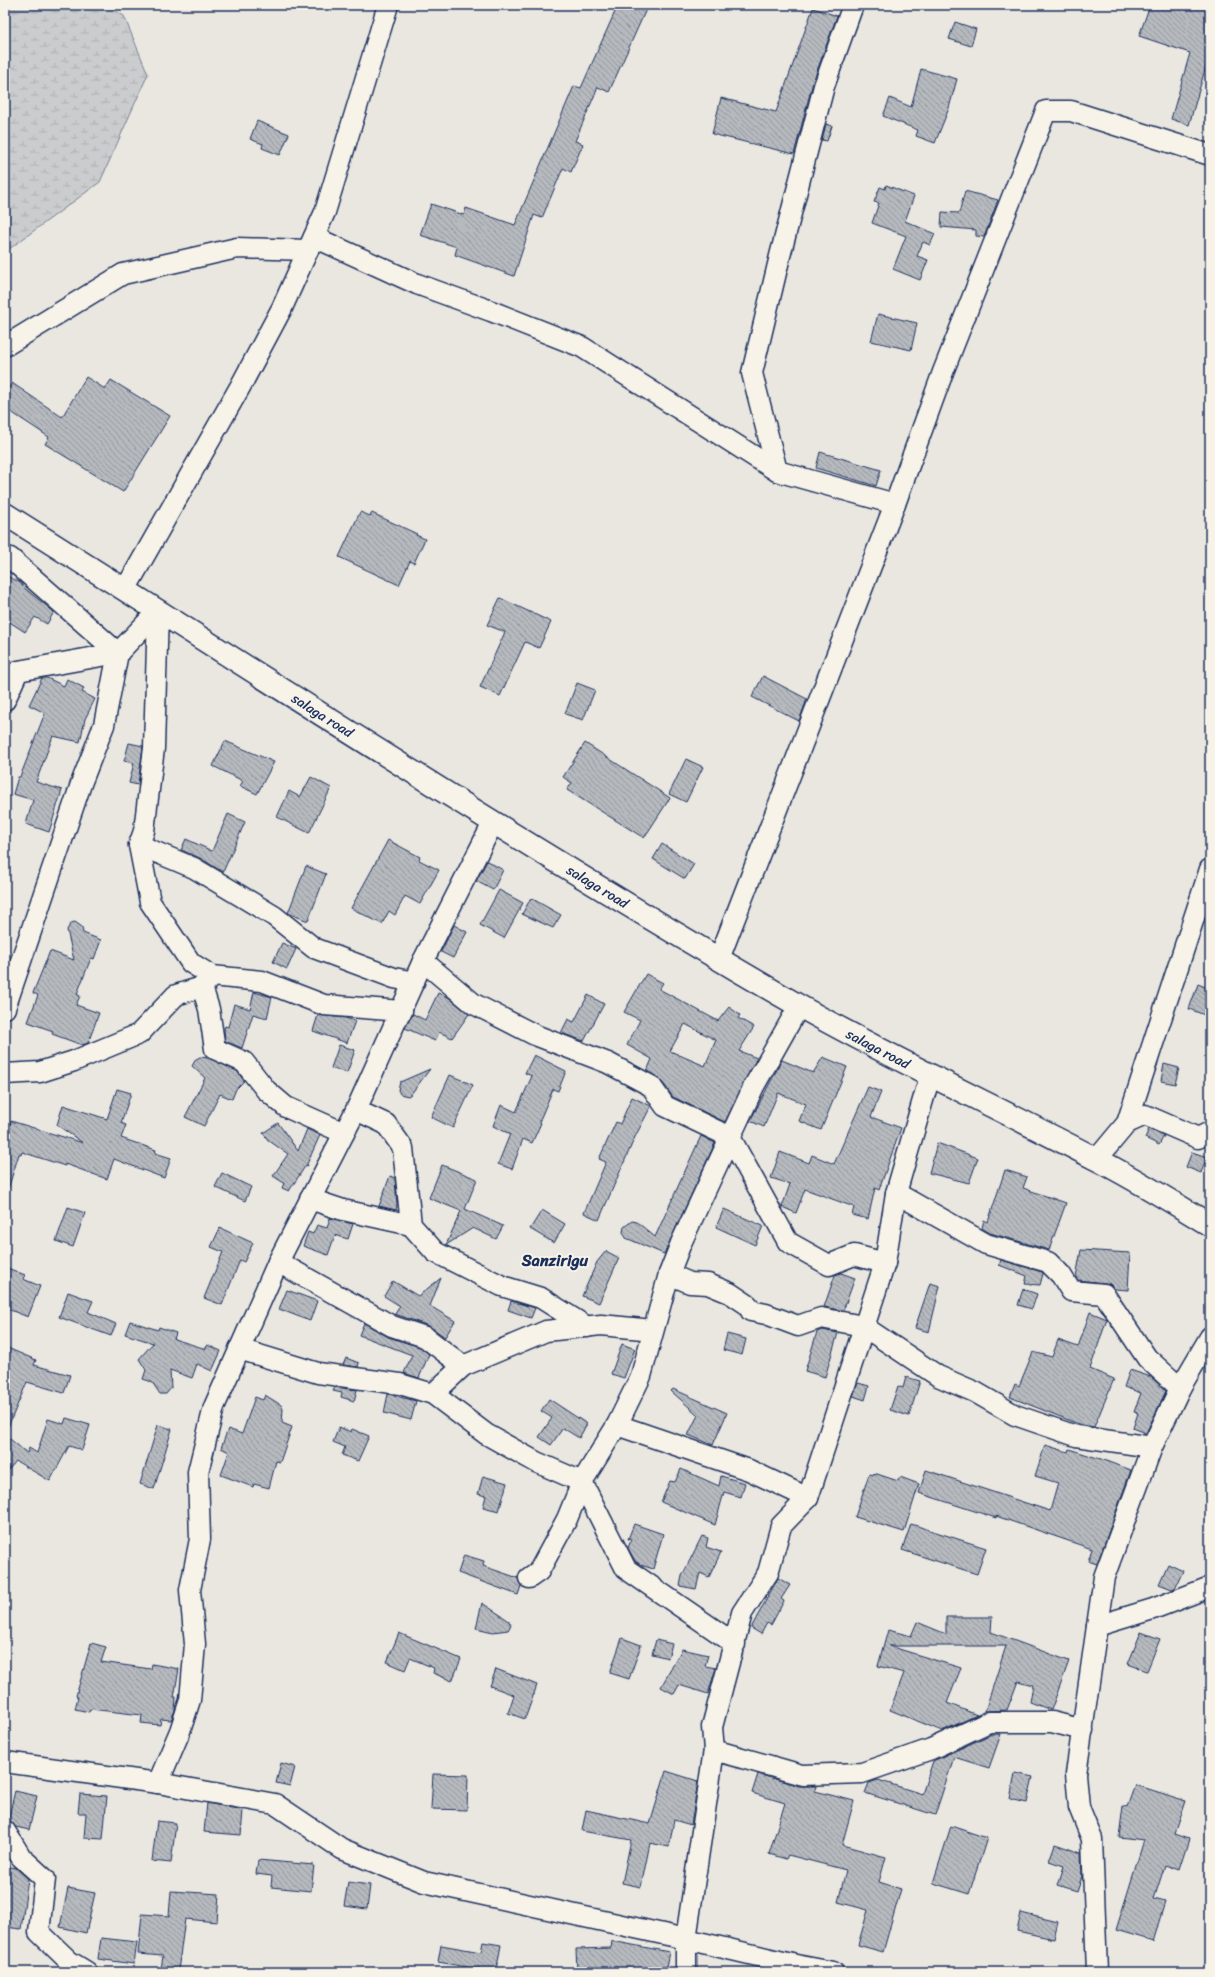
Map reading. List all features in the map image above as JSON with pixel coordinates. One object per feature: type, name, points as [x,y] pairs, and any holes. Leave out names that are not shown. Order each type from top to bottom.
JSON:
[{"type":"main road","name":"salaga road","points":[[5,514],[332,723],[493,823],[719,959],[799,1006],[930,1076],[1097,1159],[1210,1225]]},
{"type":"street","points":[[125,590],[240,387],[282,308],[311,244],[325,212],[388,5]]},
{"type":"street","points":[[777,471],[752,373],[780,256],[824,86],[853,5]]},
{"type":"street","points":[[719,959],[895,504],[943,372],[1046,110],[1071,111],[1210,155]]},
{"type":"street","points":[[5,346],[123,274],[237,248],[311,244],[491,311],[582,347],[777,471],[895,504]]},
{"type":"street","points":[[5,556],[10,558],[118,653]]},
{"type":"street","points":[[5,1008],[82,781],[104,725],[118,653],[158,611]]},
{"type":"street","points":[[158,611],[154,748],[144,831],[139,845],[150,902],[191,963],[207,982],[209,1009],[215,1049],[244,1062],[266,1090],[286,1107],[344,1133]]},
{"type":"street","points":[[5,700],[11,673],[118,653]]},
{"type":"street","points":[[158,1783],[180,1731],[190,1700],[195,1644],[190,1590],[200,1539],[198,1472],[214,1407],[278,1262],[356,1110],[402,1011],[423,961],[493,823]]},
{"type":"street","points":[[139,845],[194,868],[274,916],[314,948],[394,978],[414,982]]},
{"type":"street","points":[[1097,1159],[1127,1123],[1210,869]]},
{"type":"street","points":[[423,961],[474,1004],[535,1035],[608,1063],[651,1086],[665,1106],[730,1137],[788,1242],[829,1264],[854,1255],[884,1263]]},
{"type":"street","points":[[5,1074],[40,1072],[74,1061],[139,1034],[176,995],[207,982],[262,981],[324,1005],[402,1011]]},
{"type":"street","points":[[529,1578],[539,1571],[567,1519],[582,1482],[617,1425],[642,1376],[669,1274],[681,1243],[754,1086],[799,1006]]},
{"type":"street","points":[[686,1972],[686,1939],[714,1750],[712,1727],[742,1613],[768,1573],[781,1526],[808,1498],[884,1263],[896,1193],[930,1076]]},
{"type":"street","points":[[356,1110],[386,1124],[403,1148],[411,1225],[435,1252],[502,1286],[541,1298],[587,1327]]},
{"type":"street","points":[[1127,1123],[1146,1115],[1198,1138],[1210,1132]]},
{"type":"street","points":[[896,1193],[986,1244],[1048,1262],[1061,1275],[1071,1291],[1104,1294],[1147,1358],[1180,1388]]},
{"type":"street","points":[[310,1199],[343,1210],[411,1225]]},
{"type":"street","points":[[278,1262],[392,1326],[425,1337],[463,1366]]},
{"type":"street","points":[[669,1274],[690,1282],[708,1284],[730,1293],[748,1305],[751,1311],[766,1314],[798,1326],[821,1318],[863,1326],[938,1376],[975,1392],[1015,1415],[1076,1436],[1152,1447]]},
{"type":"street","points":[[433,1394],[463,1366],[546,1331],[601,1325],[653,1330]]},
{"type":"street","points":[[1097,1972],[1092,1838],[1079,1807],[1076,1774],[1104,1577],[1152,1447],[1180,1388],[1210,1337]]},
{"type":"street","points":[[239,1349],[318,1373],[400,1384],[433,1394],[486,1434],[536,1462],[582,1482],[626,1569],[735,1644]]},
{"type":"street","points":[[617,1425],[749,1470],[808,1498]]},
{"type":"street","points":[[1097,1626],[1153,1609],[1210,1587]]},
{"type":"street","points":[[714,1750],[802,1775],[862,1773],[931,1749],[989,1722],[1052,1722],[1083,1730]]},
{"type":"street","points":[[5,1762],[158,1783],[275,1804],[342,1849],[424,1882],[833,1972]]},
{"type":"street","points":[[5,1831],[21,1857],[45,1879],[39,1932],[69,1961],[88,1972]]},
{"type":"green space","points":[[5,5],[106,5],[124,16],[148,74],[100,182],[5,252]]},
{"type":"building","points":[[618,5],[648,5],[609,92],[598,87],[575,141],[583,144],[571,172],[563,168],[542,218],[534,215],[514,276],[455,255],[457,247],[420,235],[431,204],[464,215],[466,208],[515,225],[574,86],[581,88]]},
{"type":"building","points":[[1150,5],[1210,5],[1210,67],[1206,66],[1189,125],[1171,119],[1190,53],[1139,36]]},
{"type":"building","points":[[813,8],[837,16],[813,82],[794,154],[712,134],[721,98],[776,112]]},
{"type":"building","points":[[955,22],[976,29],[971,46],[949,39]]},
{"type":"building","points":[[921,69],[957,79],[949,108],[935,143],[916,136],[918,130],[883,116],[890,98],[911,107]]},
{"type":"building","points":[[257,121],[289,134],[280,155],[262,148],[263,144],[250,139]]},
{"type":"building","points":[[826,124],[832,126],[827,141],[822,140]]},
{"type":"building","points":[[886,185],[914,196],[905,221],[935,234],[930,245],[923,242],[917,256],[928,260],[920,280],[893,269],[906,236],[872,223],[879,203],[874,202],[880,187],[885,189]]},
{"type":"building","points":[[965,191],[998,200],[984,237],[976,236],[976,230],[941,227],[942,212],[959,213]]},
{"type":"building","points":[[878,314],[917,323],[911,350],[871,341]]},
{"type":"building","points":[[86,377],[105,389],[111,380],[170,416],[123,492],[45,444],[49,437],[5,408],[5,393],[12,383],[62,417]]},
{"type":"building","points":[[820,452],[881,470],[876,486],[816,468]]},
{"type":"building","points":[[360,512],[370,516],[372,513],[425,539],[414,563],[410,561],[399,585],[339,557]]},
{"type":"building","points":[[5,575],[21,583],[23,587],[54,612],[47,624],[35,617],[25,632],[5,619]]},
{"type":"building","points":[[500,598],[551,622],[539,648],[525,642],[500,696],[480,687],[505,632],[487,625]]},
{"type":"building","points":[[763,676],[807,699],[799,721],[752,697]]},
{"type":"building","points":[[42,678],[47,678],[64,686],[67,679],[84,688],[82,692],[95,699],[85,719],[80,742],[53,736],[36,782],[62,790],[49,832],[26,824],[33,800],[13,794],[18,777],[20,777],[45,713],[29,705]]},
{"type":"building","points":[[577,683],[595,690],[583,720],[565,714]]},
{"type":"building","points":[[225,741],[274,762],[257,794],[240,786],[243,781],[213,766]]},
{"type":"building","points":[[129,743],[143,746],[138,785],[129,783],[134,763],[124,761]]},
{"type":"building","points":[[585,743],[670,798],[644,838],[567,790],[572,783],[563,777]]},
{"type":"building","points":[[686,759],[703,767],[686,802],[669,794]]},
{"type":"building","points":[[311,777],[331,788],[309,833],[277,817],[289,791],[300,797]]},
{"type":"building","points":[[228,814],[245,822],[223,872],[200,858],[181,850],[186,839],[212,851]]},
{"type":"building","points":[[388,840],[420,857],[419,860],[439,870],[420,904],[405,896],[395,915],[389,911],[382,924],[351,908]]},
{"type":"building","points":[[662,844],[694,864],[685,879],[653,859]]},
{"type":"building","points":[[487,861],[503,870],[493,890],[476,881]]},
{"type":"building","points":[[306,866],[326,874],[308,921],[288,913]]},
{"type":"building","points":[[499,890],[523,903],[504,938],[480,925]]},
{"type":"building","points":[[531,898],[561,915],[553,928],[522,914]]},
{"type":"building","points":[[75,922],[82,927],[83,933],[101,940],[94,959],[91,958],[77,994],[80,996],[76,1005],[99,1013],[88,1043],[82,1045],[52,1034],[53,1031],[28,1022],[38,995],[33,993],[50,951],[74,960],[67,930],[71,923]]},
{"type":"building","points":[[454,925],[467,932],[453,958],[441,952]]},
{"type":"building","points":[[282,943],[296,949],[287,969],[273,962]]},
{"type":"building","points":[[646,974],[663,983],[659,989],[718,1021],[729,1007],[740,1015],[738,1018],[754,1027],[739,1051],[757,1058],[725,1122],[673,1097],[660,1079],[647,1071],[652,1059],[627,1045],[640,1020],[624,1012]],"holes":[[[685,1024],[716,1040],[705,1066],[670,1051]]]},
{"type":"building","points":[[1198,984],[1210,989],[1210,1017],[1189,1009]]},
{"type":"building","points":[[254,992],[272,997],[267,1018],[253,1014],[242,1048],[225,1041],[224,1029],[225,1026],[228,1027],[234,1004],[250,1009]]},
{"type":"building","points":[[438,993],[448,997],[469,1014],[452,1038],[439,1032],[435,1041],[405,1028],[413,1014],[425,1020]]},
{"type":"building","points":[[588,995],[604,1004],[584,1041],[561,1033],[568,1019],[574,1022]]},
{"type":"building","points":[[318,1015],[346,1018],[355,1021],[347,1043],[313,1031]]},
{"type":"building","points":[[339,1045],[355,1050],[347,1073],[331,1068]]},
{"type":"building","points":[[534,1055],[566,1071],[558,1091],[553,1089],[532,1143],[523,1139],[512,1169],[498,1164],[510,1134],[493,1126],[501,1105],[516,1112],[532,1076],[525,1073]]},
{"type":"building","points":[[200,1057],[208,1058],[237,1071],[244,1081],[236,1089],[232,1099],[220,1094],[204,1126],[185,1117],[205,1078],[192,1066],[196,1059]]},
{"type":"building","points":[[823,1057],[847,1067],[821,1130],[799,1121],[806,1104],[778,1093],[764,1127],[750,1121],[782,1060],[813,1073]]},
{"type":"building","points":[[1164,1064],[1179,1068],[1175,1084],[1161,1081]]},
{"type":"building","points":[[430,1069],[411,1094],[408,1096],[400,1094],[398,1090],[400,1082]]},
{"type":"building","points":[[450,1075],[473,1085],[453,1128],[431,1117]]},
{"type":"building","points":[[868,1087],[881,1092],[871,1117],[901,1128],[879,1190],[875,1188],[868,1219],[852,1215],[854,1207],[805,1189],[796,1213],[782,1207],[790,1184],[771,1178],[780,1152],[809,1163],[812,1155],[834,1164]]},
{"type":"building","points":[[117,1089],[131,1093],[121,1123],[126,1125],[121,1138],[156,1150],[155,1153],[171,1158],[164,1178],[114,1159],[107,1179],[65,1164],[65,1166],[22,1152],[21,1155],[19,1154],[8,1189],[5,1188],[5,1140],[11,1121],[83,1143],[57,1125],[63,1105],[107,1119]]},
{"type":"building","points":[[632,1097],[651,1106],[635,1137],[599,1220],[584,1213],[606,1162],[599,1159],[616,1122],[620,1124]]},
{"type":"building","points":[[278,1123],[298,1151],[307,1129],[320,1135],[307,1164],[308,1166],[306,1165],[289,1191],[282,1188],[284,1183],[273,1176],[288,1154],[268,1140],[263,1133]]},
{"type":"building","points":[[1149,1129],[1164,1136],[1159,1145],[1145,1138]]},
{"type":"building","points":[[701,1136],[715,1143],[664,1254],[626,1238],[623,1232],[624,1227],[632,1221],[637,1222],[655,1237]]},
{"type":"building","points":[[937,1143],[978,1158],[969,1183],[929,1173]]},
{"type":"building","points":[[1192,1152],[1207,1157],[1201,1173],[1186,1167]]},
{"type":"building","points":[[442,1165],[477,1179],[465,1209],[503,1226],[496,1239],[473,1228],[446,1245],[461,1211],[429,1198]]},
{"type":"building","points":[[1005,1170],[1027,1177],[1023,1188],[1066,1203],[1049,1250],[990,1233],[982,1228],[984,1220],[988,1222]]},
{"type":"building","points":[[222,1173],[251,1187],[245,1201],[215,1187]]},
{"type":"building","points":[[390,1176],[395,1178],[396,1210],[379,1206]]},
{"type":"building","points":[[68,1207],[85,1213],[73,1247],[56,1241]]},
{"type":"building","points":[[724,1209],[763,1226],[755,1245],[716,1227]]},
{"type":"building","points":[[542,1210],[565,1224],[554,1243],[530,1229]]},
{"type":"building","points":[[330,1218],[353,1224],[348,1239],[335,1235],[328,1255],[303,1246],[308,1232],[313,1234],[317,1225],[327,1228]]},
{"type":"building","points":[[220,1228],[253,1243],[244,1262],[240,1260],[222,1305],[204,1298],[223,1252],[211,1247]]},
{"type":"building","points":[[1081,1250],[1130,1253],[1128,1290],[1115,1289],[1110,1284],[1105,1283],[1078,1280],[1076,1277]]},
{"type":"building","points":[[606,1251],[619,1258],[599,1303],[582,1296],[597,1262]]},
{"type":"building","points":[[1001,1260],[1042,1272],[1043,1274],[1040,1285],[1025,1284],[1027,1276],[999,1265]]},
{"type":"building","points":[[5,1267],[25,1275],[23,1279],[40,1286],[28,1317],[5,1308]]},
{"type":"building","points":[[841,1273],[855,1278],[843,1311],[824,1307],[835,1275]]},
{"type":"building","points":[[441,1278],[430,1306],[455,1321],[445,1337],[429,1326],[395,1314],[400,1306],[384,1296],[393,1281],[418,1296]]},
{"type":"building","points":[[930,1283],[940,1286],[929,1332],[915,1328]]},
{"type":"building","points":[[1023,1289],[1037,1294],[1032,1309],[1018,1305]]},
{"type":"building","points":[[287,1290],[317,1301],[310,1321],[279,1309]]},
{"type":"building","points":[[68,1292],[93,1301],[88,1312],[116,1324],[111,1336],[59,1317]]},
{"type":"building","points":[[511,1301],[535,1308],[531,1318],[508,1310]]},
{"type":"building","points":[[1090,1312],[1107,1319],[1090,1369],[1114,1379],[1094,1427],[1081,1425],[1010,1397],[1015,1384],[1019,1386],[1033,1352],[1052,1357],[1058,1340],[1078,1347]]},
{"type":"building","points":[[130,1321],[158,1330],[159,1327],[176,1333],[174,1339],[206,1349],[207,1345],[221,1351],[212,1371],[197,1364],[192,1378],[170,1370],[171,1388],[166,1394],[160,1394],[152,1382],[143,1379],[146,1370],[139,1359],[153,1343],[125,1334]]},
{"type":"building","points":[[364,1323],[388,1337],[420,1347],[429,1354],[419,1378],[404,1373],[412,1355],[359,1335]]},
{"type":"building","points":[[822,1330],[838,1333],[825,1377],[805,1371],[817,1332]]},
{"type":"building","points":[[727,1334],[746,1339],[742,1355],[723,1350]]},
{"type":"building","points":[[622,1344],[635,1349],[624,1378],[611,1374]]},
{"type":"building","points":[[5,1347],[36,1360],[34,1365],[70,1375],[64,1393],[27,1382],[5,1434]]},
{"type":"building","points":[[346,1358],[359,1363],[358,1367],[343,1365]]},
{"type":"building","points":[[1130,1370],[1151,1377],[1166,1391],[1146,1433],[1133,1428],[1138,1413],[1134,1412],[1141,1393],[1124,1387]]},
{"type":"building","points":[[906,1377],[920,1381],[909,1416],[890,1410],[898,1386],[903,1388]]},
{"type":"building","points":[[858,1383],[869,1386],[865,1400],[853,1396]]},
{"type":"building","points":[[335,1387],[357,1390],[354,1401],[341,1397],[342,1393],[333,1391]]},
{"type":"building","points":[[673,1389],[727,1413],[713,1445],[688,1435],[698,1415],[671,1391]]},
{"type":"building","points":[[388,1394],[416,1401],[411,1420],[384,1413]]},
{"type":"building","points":[[265,1395],[281,1405],[283,1409],[282,1423],[292,1427],[280,1462],[276,1461],[269,1488],[254,1484],[253,1487],[221,1475],[229,1452],[221,1448],[228,1429],[242,1434],[255,1397],[263,1400]]},
{"type":"building","points":[[549,1399],[587,1424],[579,1438],[563,1428],[551,1445],[539,1437],[552,1418],[541,1411]]},
{"type":"building","points":[[66,1418],[90,1425],[82,1450],[69,1446],[50,1481],[16,1461],[5,1474],[5,1435],[27,1453],[29,1448],[37,1453],[48,1419],[64,1424]]},
{"type":"building","points":[[158,1425],[172,1429],[154,1489],[140,1484]]},
{"type":"building","points":[[339,1427],[351,1432],[352,1429],[369,1436],[358,1461],[342,1455],[345,1447],[333,1442]]},
{"type":"building","points":[[1045,1445],[1068,1452],[1069,1449],[1131,1470],[1097,1564],[1088,1561],[1092,1549],[996,1516],[996,1518],[919,1493],[926,1470],[1050,1511],[1058,1483],[1035,1476]]},
{"type":"building","points":[[681,1469],[719,1486],[721,1476],[745,1483],[741,1497],[724,1492],[715,1525],[661,1502],[670,1481],[675,1482]]},
{"type":"building","points":[[874,1473],[898,1481],[900,1477],[919,1484],[904,1532],[855,1517],[869,1474],[873,1475]]},
{"type":"building","points":[[483,1476],[507,1483],[499,1511],[483,1507],[486,1496],[478,1494]]},
{"type":"building","points":[[634,1524],[663,1534],[653,1569],[641,1565],[635,1561],[628,1548],[631,1540],[628,1539]]},
{"type":"building","points":[[911,1524],[986,1548],[977,1574],[902,1550]]},
{"type":"building","points":[[702,1536],[708,1538],[706,1547],[721,1552],[709,1577],[700,1573],[696,1589],[680,1586],[682,1576]]},
{"type":"building","points":[[464,1555],[484,1561],[483,1566],[518,1578],[521,1586],[518,1595],[458,1573]]},
{"type":"building","points":[[1168,1564],[1183,1571],[1175,1588],[1172,1589],[1159,1584]]},
{"type":"building","points":[[778,1578],[790,1585],[781,1599],[784,1601],[771,1625],[767,1623],[761,1634],[751,1628]]},
{"type":"building","points":[[482,1603],[508,1620],[511,1625],[508,1630],[493,1632],[476,1628]]},
{"type":"building","points":[[946,1617],[992,1617],[991,1632],[1069,1661],[1051,1710],[1030,1702],[1033,1685],[1018,1681],[1007,1710],[985,1711],[1006,1646],[889,1646],[961,1668],[947,1703],[977,1715],[942,1731],[890,1710],[904,1673],[878,1666],[888,1630],[911,1636],[917,1622],[946,1634]]},
{"type":"building","points":[[1141,1632],[1160,1639],[1147,1671],[1128,1664]]},
{"type":"building","points":[[399,1633],[461,1659],[452,1681],[433,1673],[434,1668],[410,1658],[405,1670],[387,1662]]},
{"type":"building","points":[[622,1638],[641,1645],[629,1679],[610,1673]]},
{"type":"building","points":[[656,1640],[672,1644],[668,1658],[652,1654]]},
{"type":"building","points":[[91,1643],[106,1647],[101,1662],[151,1669],[152,1664],[179,1669],[174,1697],[176,1697],[175,1710],[171,1720],[161,1719],[160,1725],[141,1723],[142,1715],[90,1709],[89,1712],[75,1709],[78,1697],[76,1696]]},
{"type":"building","points":[[682,1649],[708,1655],[705,1666],[716,1668],[708,1694],[679,1685],[674,1694],[661,1687]]},
{"type":"building","points":[[496,1669],[537,1685],[525,1719],[508,1713],[514,1695],[490,1686]]},
{"type":"building","points":[[992,1734],[1001,1734],[989,1768],[954,1757],[935,1815],[865,1793],[869,1783],[878,1780],[922,1794],[933,1761]]},
{"type":"building","points":[[281,1763],[295,1767],[290,1786],[276,1783]]},
{"type":"building","points":[[666,1771],[698,1781],[691,1825],[674,1820],[669,1847],[650,1843],[641,1887],[622,1883],[631,1840],[582,1831],[586,1810],[650,1824]]},
{"type":"building","points":[[1015,1773],[1033,1777],[1027,1803],[1010,1799]]},
{"type":"building","points":[[433,1774],[468,1775],[467,1810],[431,1809]]},
{"type":"building","points":[[758,1774],[799,1786],[816,1786],[815,1791],[854,1801],[842,1845],[886,1857],[879,1882],[901,1889],[883,1952],[858,1945],[868,1910],[838,1902],[846,1870],[788,1855],[786,1859],[769,1854],[785,1803],[752,1793]]},
{"type":"building","points":[[1136,1785],[1186,1801],[1175,1834],[1189,1839],[1179,1870],[1165,1865],[1154,1899],[1165,1902],[1153,1941],[1116,1930],[1144,1840],[1119,1837],[1123,1806],[1128,1807]]},
{"type":"building","points":[[15,1791],[37,1796],[29,1830],[16,1827],[8,1820]]},
{"type":"building","points":[[80,1794],[107,1796],[103,1839],[84,1838],[86,1813],[78,1813]]},
{"type":"building","points":[[207,1803],[243,1810],[241,1835],[204,1832]]},
{"type":"building","points":[[157,1821],[176,1823],[171,1863],[152,1861]]},
{"type":"building","points":[[951,1826],[987,1838],[969,1894],[933,1883]]},
{"type":"building","points":[[1055,1844],[1081,1853],[1082,1876],[1077,1891],[1058,1885],[1064,1866],[1049,1861]]},
{"type":"building","points":[[258,1860],[314,1865],[311,1891],[271,1887],[272,1876],[256,1874]]},
{"type":"building","points":[[5,1866],[16,1868],[28,1879],[21,1929],[5,1927]]},
{"type":"building","points":[[348,1882],[370,1885],[367,1909],[344,1906]]},
{"type":"building","points":[[68,1888],[95,1893],[86,1933],[60,1927]]},
{"type":"building","points":[[171,1891],[219,1894],[217,1922],[185,1919],[178,1971],[161,1969],[163,1956],[138,1954],[142,1914],[169,1916]]},
{"type":"building","points":[[1021,1913],[1058,1922],[1054,1939],[1017,1931]]},
{"type":"building","points":[[101,1938],[137,1942],[134,1964],[98,1959]]},
{"type":"building","points":[[612,1941],[669,1952],[665,1972],[577,1972],[576,1949],[611,1948]]},
{"type":"building","points":[[483,1942],[501,1945],[496,1972],[438,1962],[441,1945],[481,1952]]},
{"type":"district","name":"Sanzirigu","points":[[555,1260]]}]
